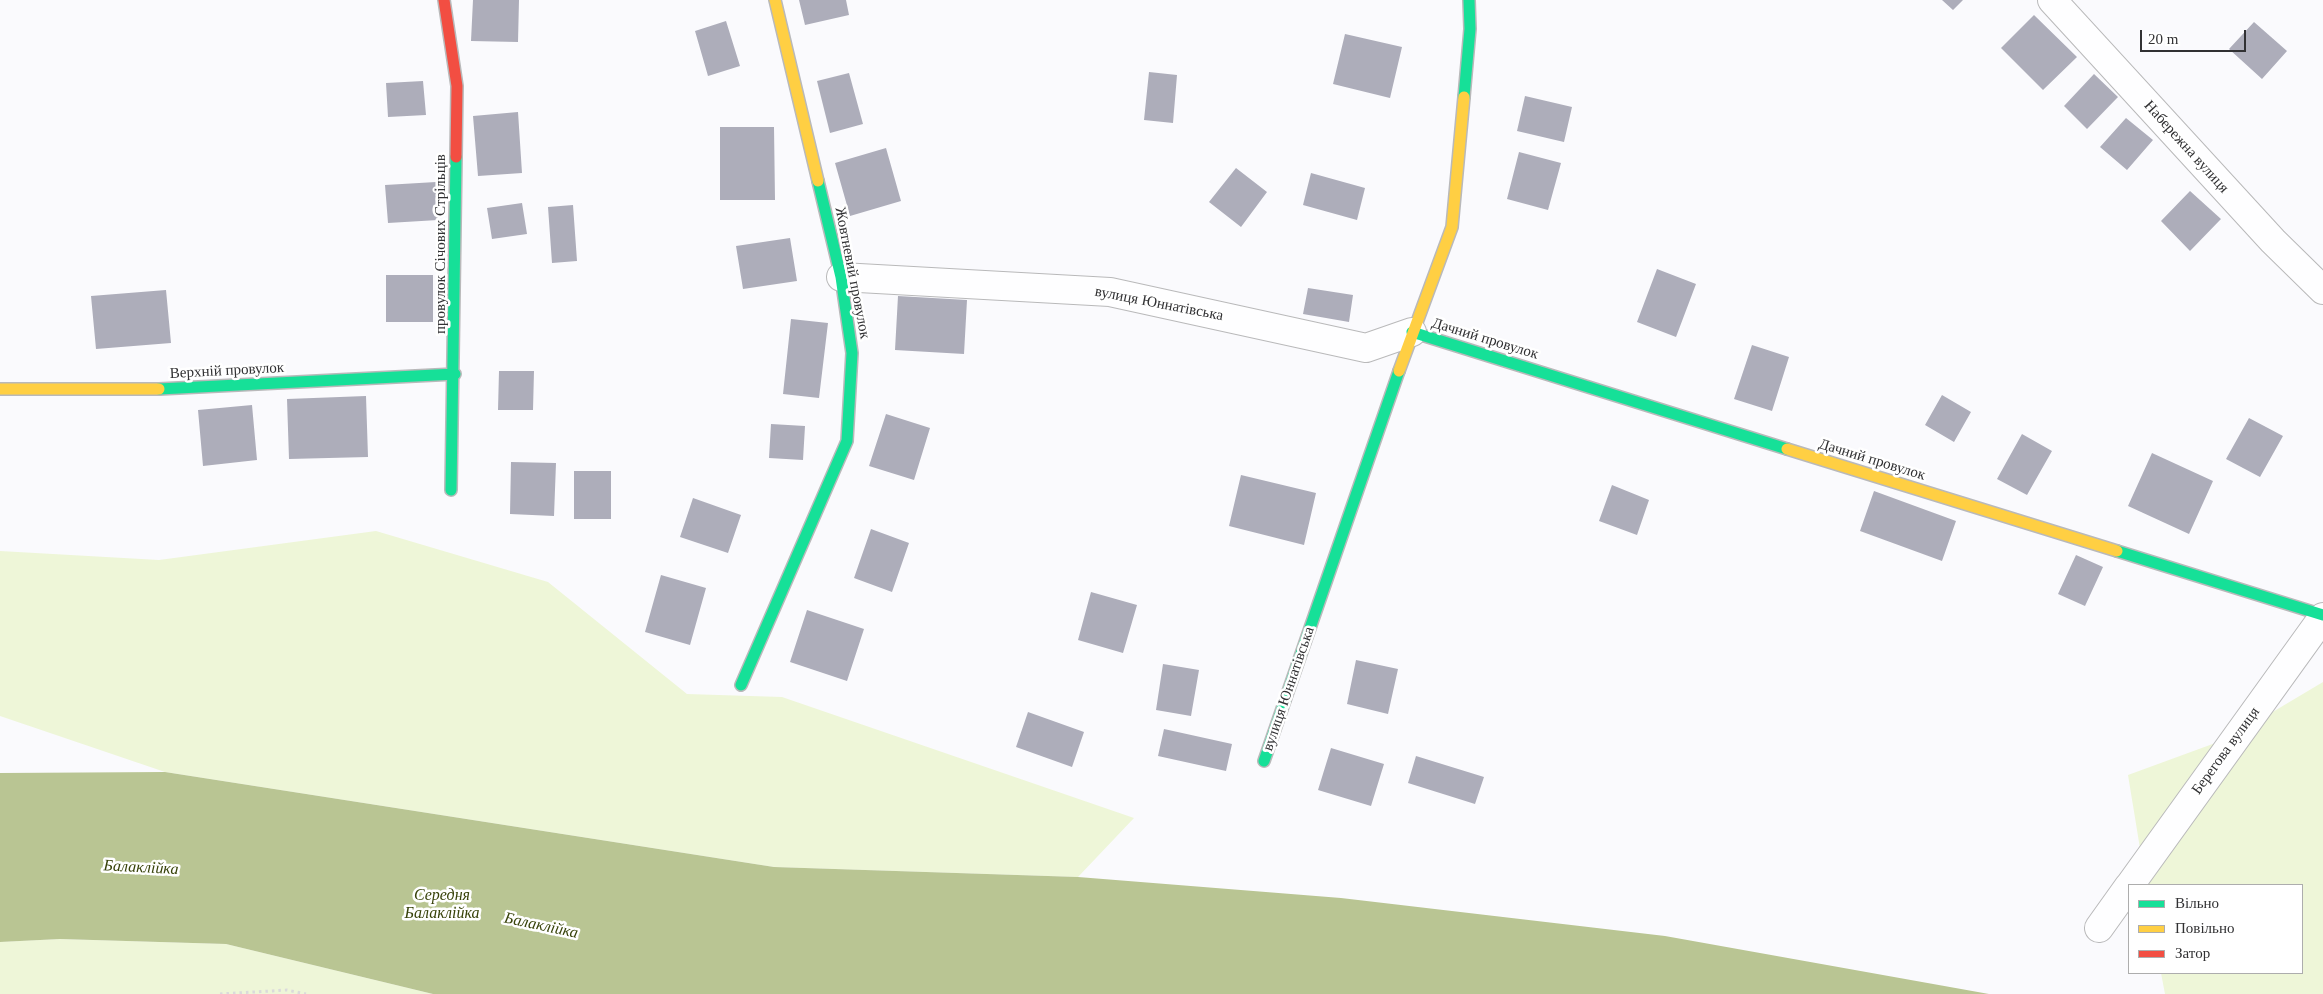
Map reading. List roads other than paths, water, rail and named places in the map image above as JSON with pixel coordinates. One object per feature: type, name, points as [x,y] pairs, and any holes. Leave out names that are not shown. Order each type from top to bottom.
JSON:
[{"type":"street","name":"провулок Січових Стрільців","points":[[444,0],[457,86],[451,490]]},
{"type":"street","name":"Жовтневий провулок","points":[[741,685],[847,441],[852,353],[841,277],[775,0]]},
{"type":"street","name":"вулиця Юннатівська","points":[[1264,761],[1412,332],[1452,227],[1470,29],[1469,0]]},
{"type":"street","name":"Набережна вулиця","points":[[2052,0],[2273,241],[2323,290]]},
{"type":"street","name":"вулиця Юннатівська","points":[[841,277],[1110,292],[1366,348],[1412,332]]},
{"type":"street","name":"Дачний провулок","points":[[1412,332],[2323,616]]},
{"type":"street","name":"Верхній провулок","points":[[0,389],[154,389],[454,374]]},
{"type":"street","name":"Берегова вулиця","points":[[2131,884],[2323,616]]},
{"type":"street","name":"Берегова вулиця","points":[[2099,928],[2128,889]]},
{"type":"water","name":"Середня Балаклійка","points":[[165,772],[774,867],[1078,877],[1341,898],[1665,936],[1989,994],[433,994],[226,944],[60,939],[0,942],[0,773]]},
{"type":"water label","name":"Балаклійка","points":[[141,868]]},
{"type":"water label","name":"Балаклійка","points":[[541,926]]}]
